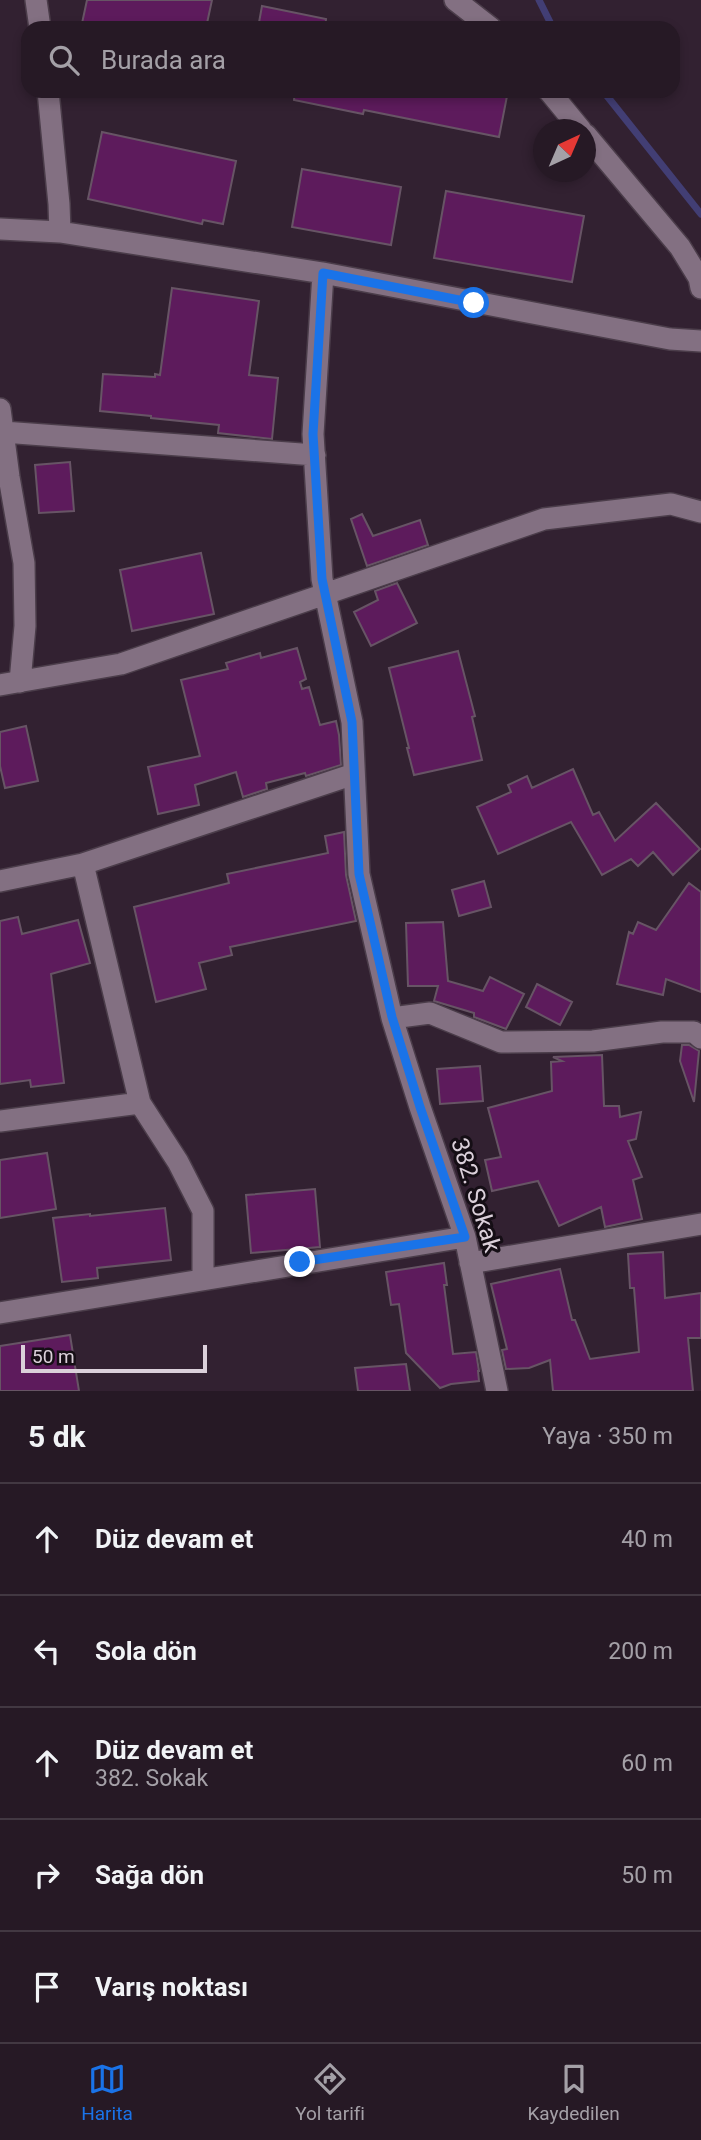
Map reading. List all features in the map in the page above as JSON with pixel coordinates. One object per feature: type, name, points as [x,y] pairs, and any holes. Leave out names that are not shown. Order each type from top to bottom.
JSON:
[{"type":"street","points":[[36,0],[39,21]]},
{"type":"street","points":[[455,0],[482,21]]},
{"type":"street","points":[[49,98],[60,204],[60,232]]},
{"type":"street","points":[[555,98],[572,119]]},
{"type":"street","points":[[596,147],[680,247],[699,278],[701,288]]},
{"type":"street","points":[[0,229],[60,232],[323,273],[670,339],[701,341]]},
{"type":"street","name":"382. Sokak","points":[[323,273],[314,454],[322,579],[352,722],[359,874],[392,1017],[465,1237],[497,1391]]},
{"type":"street","points":[[0,409],[24,563],[24,626],[10,683],[121,664],[544,519],[671,504],[701,512]]},
{"type":"street","points":[[3,432],[314,454]]},
{"type":"street","points":[[0,881],[83,864],[354,774]]},
{"type":"street","points":[[83,864],[140,1103],[178,1162],[203,1211],[203,1279]]},
{"type":"street","points":[[392,1017],[430,1013],[500,1042],[593,1041],[662,1032],[694,1032],[701,1038]]},
{"type":"street","points":[[0,1121],[140,1103]]},
{"type":"street","points":[[470,1263],[701,1224]]},
{"type":"street","points":[[0,1313],[465,1237]]},
{"type":"building","points":[[87,0],[212,0],[208,21],[82,21]]},
{"type":"building","points":[[262,6],[326,19],[326,21],[259,21]]},
{"type":"building","points":[[507,98],[499,137],[364,110],[363,114],[294,100]]},
{"type":"building","points":[[102,132],[236,161],[223,224],[203,220],[202,224],[88,199]]},
{"type":"building","points":[[302,169],[401,187],[391,245],[292,227]]},
{"type":"building","points":[[446,191],[584,216],[572,282],[434,258]]},
{"type":"building","points":[[172,288],[259,301],[249,375],[278,378],[272,439],[218,433],[219,425],[100,411],[103,374],[160,375]]},
{"type":"building","points":[[70,462],[74,511],[39,513],[35,465]]},
{"type":"building","points":[[362,514],[373,536],[420,520],[428,545],[367,566],[351,519]]},
{"type":"building","points":[[201,553],[214,614],[132,631],[120,570]]},
{"type":"building","points":[[397,583],[417,623],[371,646],[354,612],[378,600],[375,591]]},
{"type":"building","points":[[297,648],[306,679],[300,682],[302,689],[309,687],[320,725],[336,721],[341,765],[306,776],[305,773],[266,783],[267,789],[243,797],[236,772],[195,785],[199,805],[158,814],[148,767],[200,756],[181,680],[228,669],[226,663],[260,653],[261,658]]},
{"type":"building","points":[[458,651],[475,716],[472,717],[482,760],[414,775],[389,668]]},
{"type":"building","points":[[26,726],[38,781],[5,788],[0,766],[0,732]]},
{"type":"building","points":[[573,769],[593,815],[599,812],[615,841],[656,803],[700,849],[673,875],[653,852],[638,866],[631,859],[602,875],[571,822],[498,854],[477,807],[511,792],[508,785],[527,776],[532,788]]},
{"type":"building","points":[[344,832],[346,875],[356,921],[230,947],[232,955],[199,963],[206,989],[156,1002],[134,907],[229,883],[227,874],[328,853],[325,836]]},
{"type":"building","points":[[484,881],[491,907],[459,916],[452,890]]},
{"type":"building","points":[[689,883],[701,892],[701,992],[666,979],[663,995],[617,984],[629,932],[633,934],[638,922],[656,930]]},
{"type":"building","points":[[18,917],[22,934],[78,920],[90,963],[51,974],[64,1083],[31,1087],[30,1080],[0,1084],[0,921]]},
{"type":"building","points":[[443,922],[448,981],[483,991],[490,977],[524,994],[506,1029],[474,1017],[474,1013],[434,1001],[438,986],[408,986],[406,923]]},
{"type":"building","points":[[537,984],[572,1002],[560,1025],[526,1007]]},
{"type":"building","points":[[682,1045],[689,1045],[699,1051],[694,1102],[680,1061]]},
{"type":"building","points":[[602,1055],[604,1106],[619,1106],[620,1117],[641,1112],[636,1139],[628,1141],[642,1177],[633,1180],[642,1219],[605,1227],[601,1207],[559,1226],[538,1181],[492,1191],[485,1160],[501,1157],[488,1108],[552,1091],[551,1062],[562,1061],[553,1057]]},
{"type":"building","points":[[480,1066],[483,1101],[440,1104],[437,1069]]},
{"type":"building","points":[[47,1153],[56,1209],[0,1218],[0,1160]]},
{"type":"building","points":[[315,1189],[320,1247],[251,1253],[246,1195]]},
{"type":"building","points":[[165,1208],[171,1260],[97,1268],[98,1278],[62,1282],[53,1218]]},
{"type":"building","points":[[663,1252],[665,1298],[701,1293],[701,1338],[688,1338],[693,1391],[553,1391],[550,1360],[529,1368],[506,1369],[502,1350],[507,1349],[491,1284],[560,1269],[572,1320],[575,1320],[590,1359],[639,1352],[634,1288],[630,1288],[628,1254]]},
{"type":"building","points":[[444,1263],[447,1285],[444,1285],[453,1354],[476,1352],[479,1381],[440,1388],[406,1353],[399,1304],[391,1305],[386,1272]]},
{"type":"building","points":[[70,1335],[79,1391],[0,1391],[0,1346]]},
{"type":"building","points":[[406,1364],[410,1391],[358,1391],[355,1368]]},
{"type":"waterway","points":[[539,0],[550,21]]},
{"type":"waterway","points":[[609,98],[701,214]]},
{"type":"route","points":[[300,1262],[465,1237],[392,1017],[359,874],[352,722],[322,579],[313,434],[323,273],[474,303]]}]
